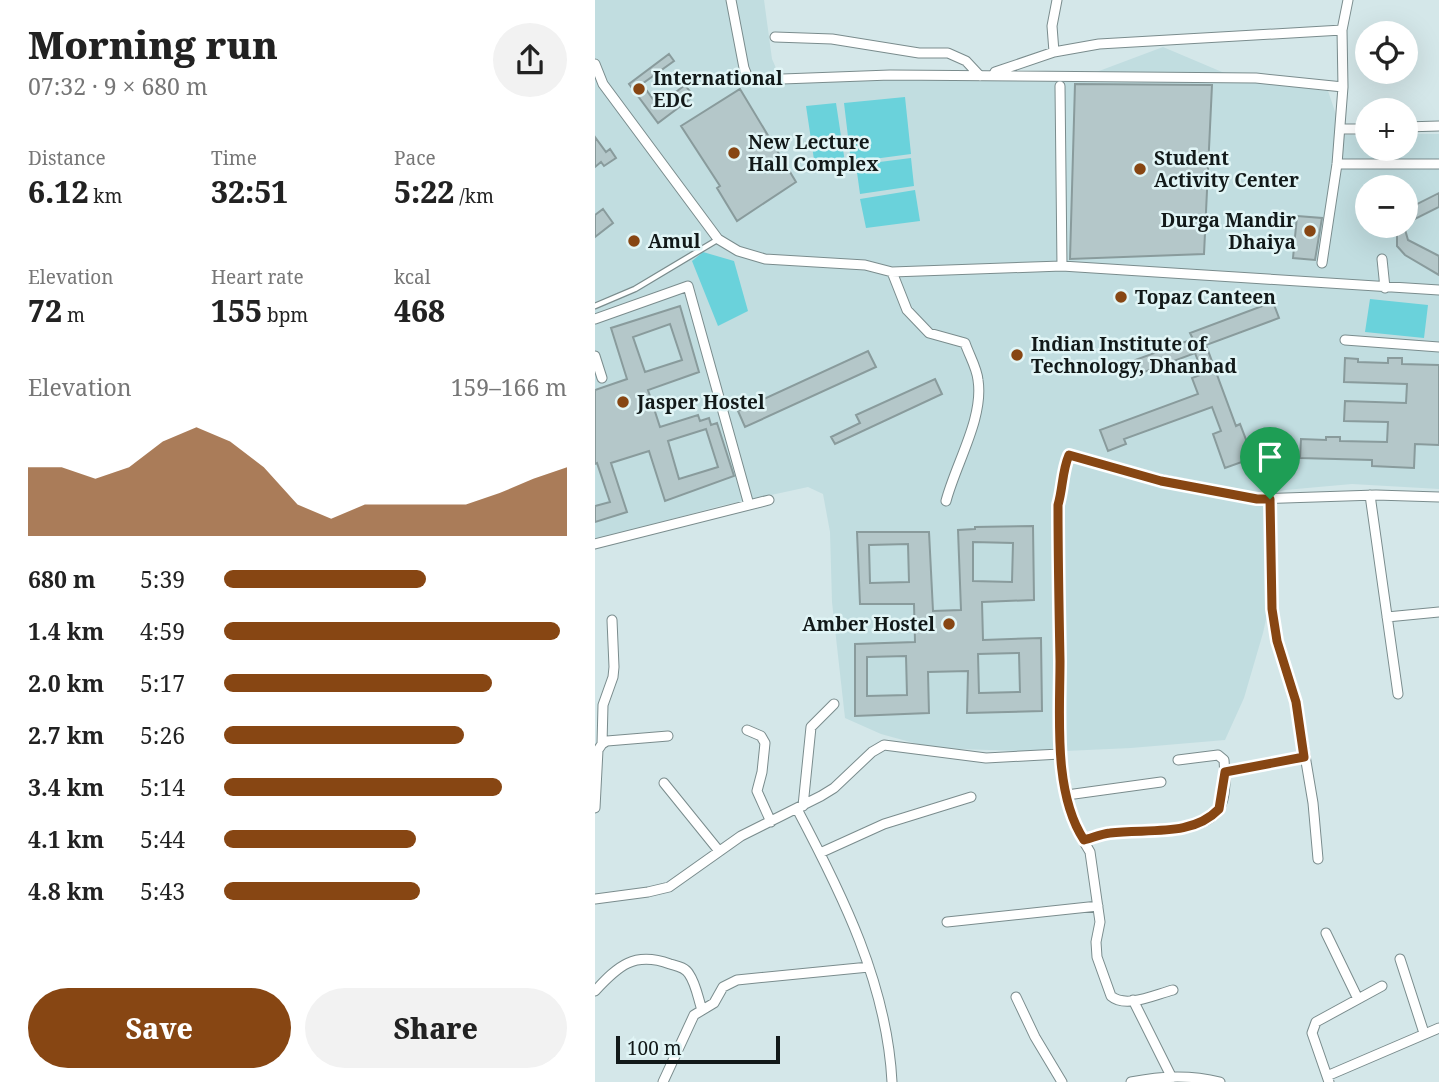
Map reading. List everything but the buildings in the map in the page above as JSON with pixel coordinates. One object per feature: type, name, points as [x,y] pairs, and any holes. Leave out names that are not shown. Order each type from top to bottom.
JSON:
[{"type":"street","points":[[731,0],[744,68],[751,79],[891,75],[961,78],[1256,78],[1343,87]]},
{"type":"street","points":[[1054,51],[1052,26],[1057,0]]},
{"type":"street","points":[[1322,263],[1337,164],[1343,87],[1342,30],[1348,0]]},
{"type":"street","points":[[983,76],[1054,51],[1099,44],[1342,30]]},
{"type":"street","points":[[775,37],[832,39],[919,53],[948,53],[966,61],[983,76]]},
{"type":"street","points":[[595,64],[603,84],[718,239],[738,251],[765,258],[865,265],[893,272],[1062,266],[1439,290]]},
{"type":"street","points":[[1060,86],[1062,266]]},
{"type":"street","points":[[1418,127],[1439,126]]},
{"type":"street","points":[[1340,129],[1355,129]]},
{"type":"street","points":[[1337,164],[1439,164]]},
{"type":"street","points":[[1382,260],[1385,288]]},
{"type":"street","points":[[893,272],[907,310],[929,333],[965,343],[978,379],[979,409],[946,501]]},
{"type":"street","points":[[595,319],[688,286],[750,505]]},
{"type":"street","points":[[1345,340],[1439,346]]},
{"type":"street","points":[[595,356],[602,378]]},
{"type":"street","points":[[1173,990],[1133,1000],[1116,1001],[1111,996],[1097,957],[1096,942],[1100,928],[1090,852],[1077,830],[1067,795],[1060,754],[1058,505],[1063,469],[1069,455],[1161,481],[1257,499],[1370,495],[1439,497]]},
{"type":"street","points":[[1370,495],[1398,694]]},
{"type":"street","points":[[1270,499],[1272,609],[1277,641],[1296,702],[1313,803],[1318,859]]},
{"type":"street","points":[[595,544],[769,500]]},
{"type":"street","points":[[1387,617],[1439,612]]},
{"type":"street","points":[[602,744],[604,698],[613,677],[614,667],[612,620]]},
{"type":"street","points":[[835,704],[811,727],[800,808],[838,888],[869,967],[885,1029],[892,1082]]},
{"type":"street","points":[[747,730],[761,736],[765,743],[757,791],[771,822]]},
{"type":"street","points":[[595,808],[598,750],[602,744],[607,741],[667,736]]},
{"type":"street","points":[[595,899],[669,887],[741,836],[800,808],[834,788],[871,752],[884,745],[986,758],[1060,754]]},
{"type":"street","points":[[1084,840],[1109,833],[1179,829],[1205,820],[1219,809],[1225,772],[1224,760],[1218,755],[1178,760]]},
{"type":"street","points":[[1225,772],[1304,757]]},
{"type":"street","points":[[664,782],[719,851]]},
{"type":"street","points":[[1067,795],[1161,782]]},
{"type":"street","points":[[820,853],[884,824],[971,797]]},
{"type":"street","points":[[947,922],[1098,906]]},
{"type":"street","points":[[1326,933],[1358,999]]},
{"type":"street","points":[[1400,959],[1424,1032]]},
{"type":"street","points":[[595,991],[613,971],[624,964],[637,960],[658,960],[685,969],[693,981],[702,1010]]},
{"type":"street","points":[[663,1082],[688,1025],[694,1016],[717,1000],[723,987],[737,980],[869,967]]},
{"type":"street","points":[[1382,986],[1316,1022],[1313,1027],[1312,1033],[1328,1079],[1424,1032],[1439,1028]]},
{"type":"street","points":[[1016,997],[1035,1037],[1062,1082]]},
{"type":"street","points":[[1133,1000],[1172,1078]]},
{"type":"street","points":[[1131,1082],[1156,1077],[1220,1082]]},
{"type":"lane","points":[[595,306],[635,289],[718,239]]},
{"type":"shaded area","name":"Indian Institute of Technology, Dhanbad","points":[[595,0],[764,0],[772,59],[783,84],[910,79],[1050,82],[1075,80],[1163,47],[1241,80],[1328,91],[1343,135],[1355,135],[1355,161],[1418,161],[1418,134],[1439,134],[1439,489],[1352,484],[1274,493],[1277,569],[1263,633],[1244,698],[1225,740],[1043,752],[932,748],[881,734],[845,718],[832,602],[830,532],[823,494],[808,487],[720,506],[595,540]]},
{"type":"shaded area","points":[[905,97],[911,154],[851,162],[844,103]]},
{"type":"shaded area","points":[[836,103],[846,169],[816,173],[806,106]]},
{"type":"shaded area","points":[[911,158],[914,186],[860,194],[856,165]]},
{"type":"shaded area","points":[[915,190],[920,221],[866,228],[860,199]]},
{"type":"shaded area","points":[[703,252],[734,261],[748,311],[718,326],[692,261]]},
{"type":"shaded area","points":[[1370,299],[1428,305],[1424,338],[1365,332]]},
{"type":"place","name":"International EDC","points":[[639,89]]},
{"type":"place","name":"New Lecture Hall Complex","points":[[734,153]]},
{"type":"place","name":"Student Activity Center","points":[[1140,169]]},
{"type":"place","name":"Durga Mandir Dhaiya","points":[[1310,231]]},
{"type":"place","name":"Amul","points":[[634,241]]},
{"type":"place","name":"Topaz Canteen","points":[[1121,297]]},
{"type":"place","name":"Indian Institute of Technology, Dhanbad","points":[[1017,355]]},
{"type":"place","name":"Jasper Hostel","points":[[623,402]]},
{"type":"place","name":"Amber Hostel","points":[[949,624]]},
{"type":"route","points":[[1069,455],[1161,481],[1257,499],[1270,499],[1272,609],[1277,641],[1296,702],[1304,757],[1225,772],[1222,802],[1219,809],[1205,820],[1179,829],[1109,833],[1084,840],[1069,808],[1060,754],[1058,505],[1063,469],[1069,455]]}]
